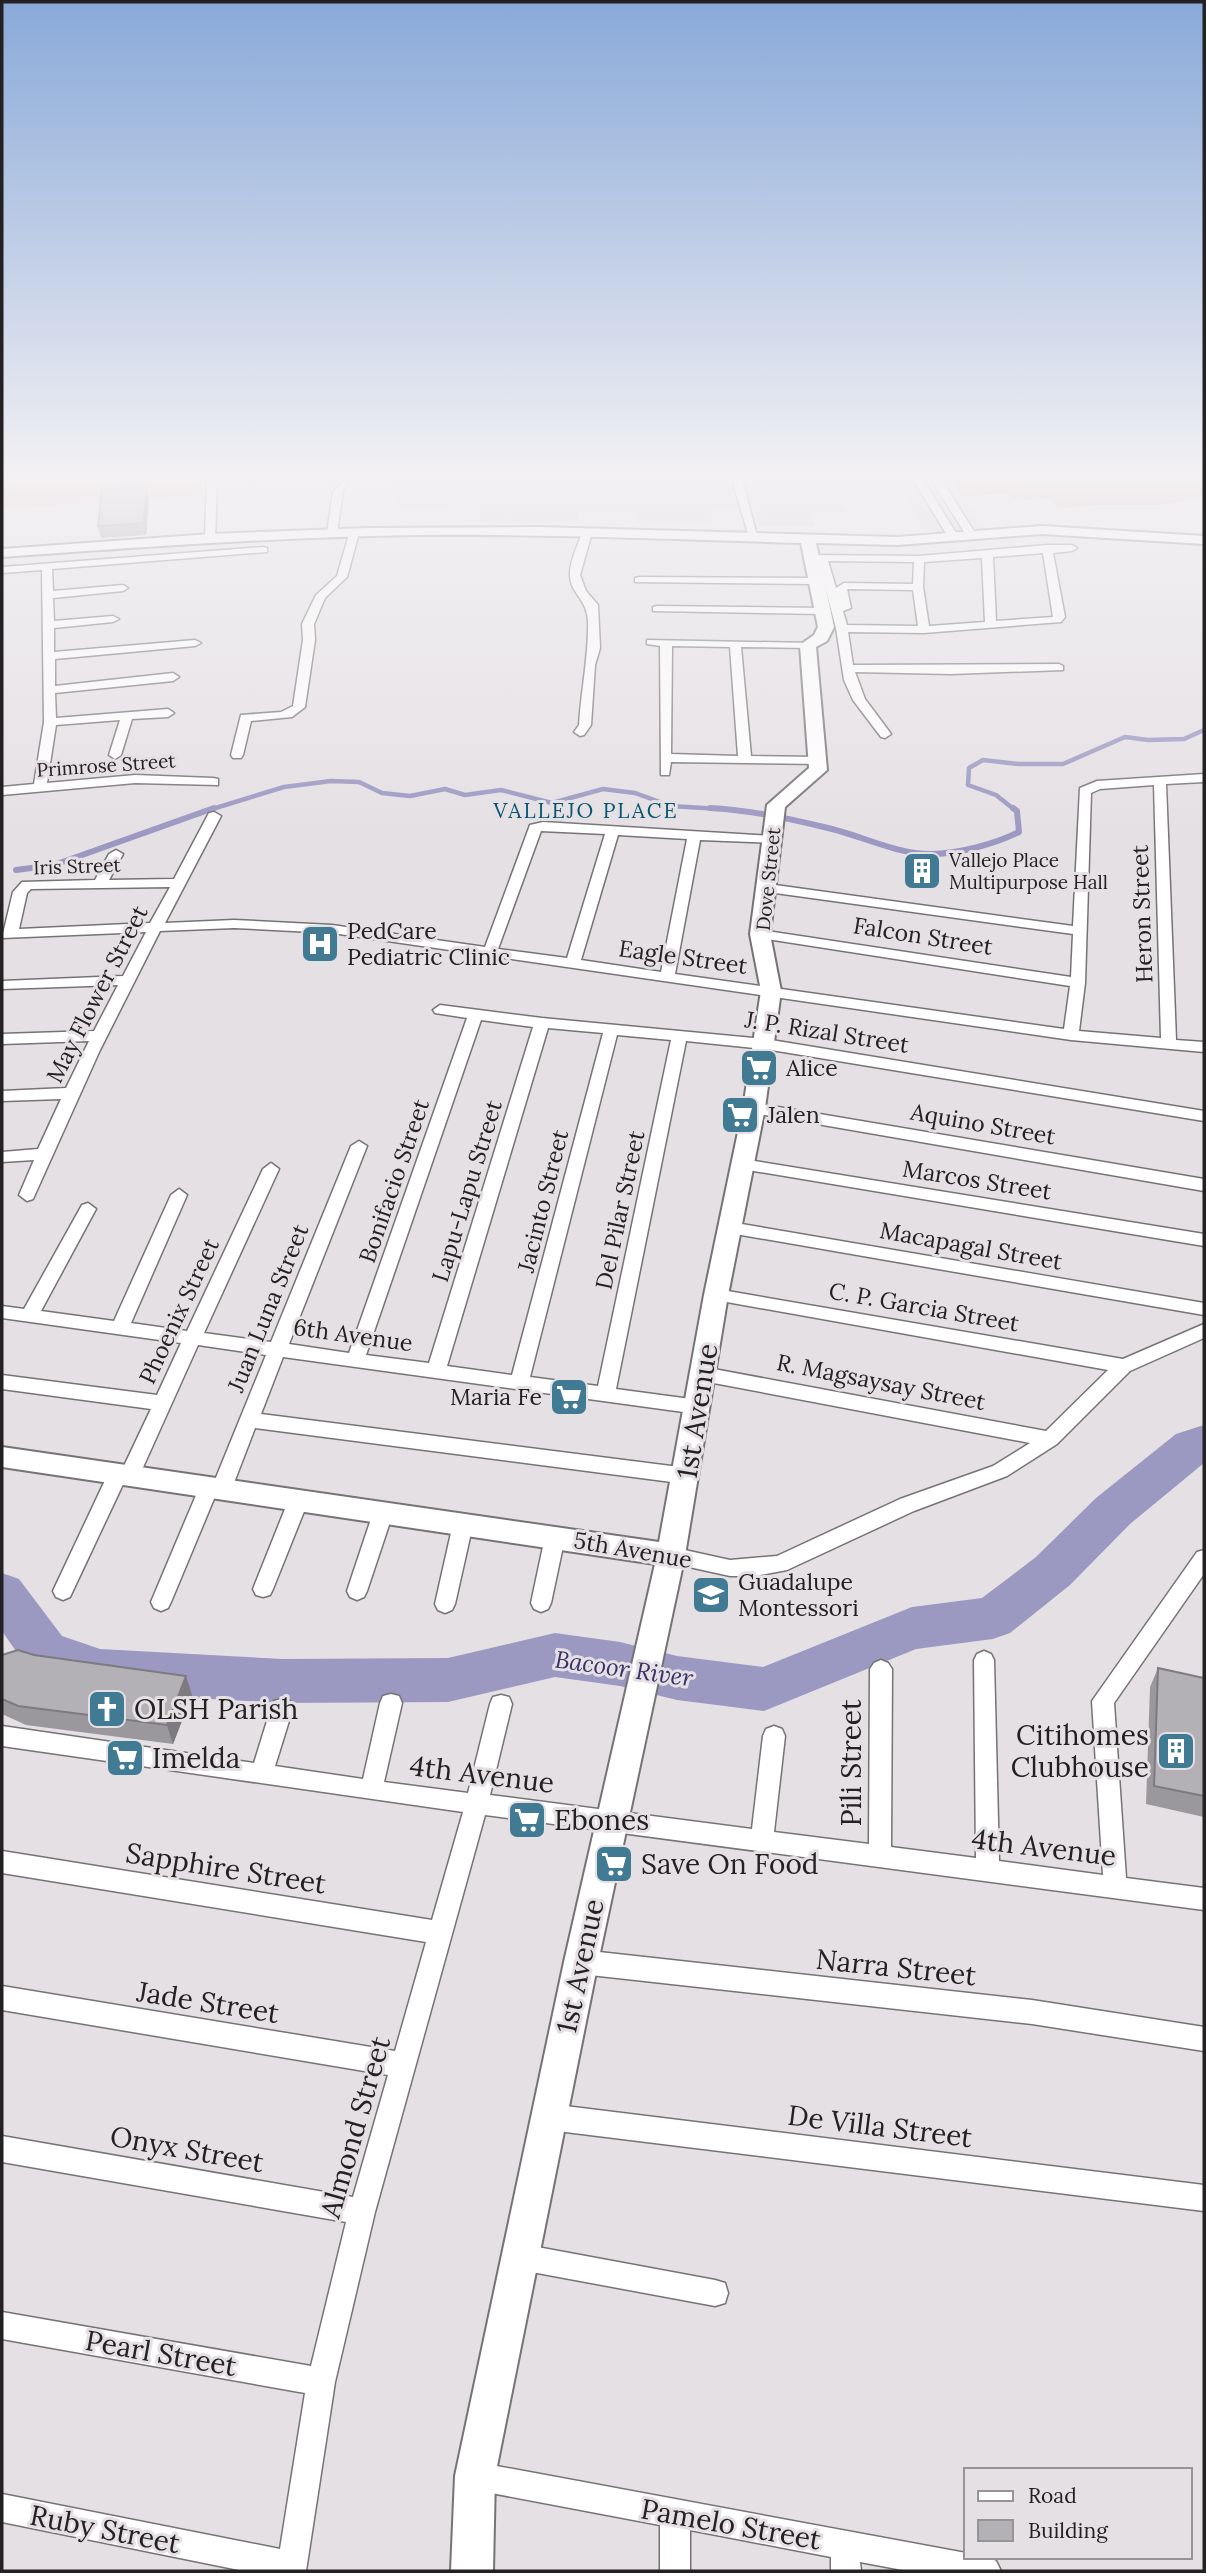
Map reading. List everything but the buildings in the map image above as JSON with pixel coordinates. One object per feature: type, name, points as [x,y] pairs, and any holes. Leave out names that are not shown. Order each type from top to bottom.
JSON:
[{"type":"street","points":[[40,788],[50,722],[46,596]]},
{"type":"street","points":[[237,755],[244,718],[287,715],[296,712],[299,707],[309,640],[308,624],[321,596]]},
{"type":"street","points":[[580,732],[585,725],[589,665],[594,648],[592,605],[584,596]]},
{"type":"street","points":[[651,642],[808,645],[821,638],[826,627],[819,596]]},
{"type":"street","points":[[832,596],[846,629]]},
{"type":"street","points":[[842,596],[847,668],[859,700],[885,734]]},
{"type":"street","points":[[919,596],[924,630]]},
{"type":"street","points":[[990,596],[992,625]]},
{"type":"street","points":[[846,629],[924,630],[1053,621],[1059,617],[1055,596]]},
{"type":"street","points":[[657,609],[822,611]]},
{"type":"street","points":[[47,625],[113,619]]},
{"type":"street","points":[[666,642],[665,765],[745,759],[819,761]]},
{"type":"street","points":[[48,656],[195,643]]},
{"type":"street","points":[[735,643],[745,759]]},
{"type":"street","points":[[490,952],[535,828],[694,835],[775,823],[778,802],[817,774],[819,761],[808,645]]},
{"type":"street","points":[[847,668],[1059,668]]},
{"type":"street","points":[[49,690],[173,677]]},
{"type":"street","points":[[50,722],[168,712]]},
{"type":"street","points":[[116,755],[127,716]]},
{"type":"street","name":"Primrose Street","points":[[2,791],[153,778],[190,778],[213,782]]},
{"type":"street","points":[[1072,1035],[1078,983],[1084,795],[1088,788],[1204,778]]},
{"type":"street","name":"Heron Street","points":[[1160,782],[1168,1044]]},
{"type":"street","name":"May Flower Street","points":[[27,1195],[43,1154],[127,980],[214,816]]},
{"type":"street","name":"Dove Street","points":[[772,991],[761,934],[775,823]]},
{"type":"street","points":[[572,964],[613,830]]},
{"type":"street","points":[[667,978],[694,835]]},
{"type":"street","points":[[100,884],[116,854]]},
{"type":"street","name":"Iris Street","points":[[6,933],[20,892],[27,886],[179,883]]},
{"type":"street","points":[[768,888],[1080,931]]},
{"type":"street","name":"Eagle Street","points":[[6,933],[281,925],[772,991],[1072,1035],[1204,1047]]},
{"type":"street","name":"Falcon Street","points":[[761,934],[1078,983]]},
{"type":"street","points":[[2,985],[127,980]]},
{"type":"street","name":"1st Avenue","points":[[472,2571],[475,2476],[581,1962],[687,1476],[716,1295],[754,1108],[772,991]]},
{"type":"street","name":"J. P. Rizal Street","points":[[440,1010],[475,1016],[765,1044],[1204,1116]]},
{"type":"street","name":"Bonifacio Street","points":[[355,1361],[475,1016]]},
{"type":"street","name":"Lapu-Lapu Street","points":[[436,1371],[542,1023]]},
{"type":"street","name":"Jacinto Street","points":[[519,1384],[611,1030]]},
{"type":"street","name":"Del Pilar Street","points":[[605,1395],[680,1035]]},
{"type":"street","points":[[2,1039],[100,1036]]},
{"type":"street","points":[[2,1096],[72,1093]]},
{"type":"street","name":"Aquino Street","points":[[754,1108],[1204,1185]]},
{"type":"street","name":"Juan Luna Street","points":[[161,1602],[249,1420],[359,1146]]},
{"type":"street","points":[[2,1157],[43,1154]]},
{"type":"street","name":"Marcos Street","points":[[742,1164],[1204,1240]]},
{"type":"street","name":"Phoenix Street","points":[[63,1591],[163,1404],[271,1169]]},
{"type":"street","points":[[120,1327],[179,1195]]},
{"type":"street","points":[[29,1315],[88,1209]]},
{"type":"street","name":"Macapagal Street","points":[[730,1228],[1204,1309]]},
{"type":"street","name":"C. P. Garcia Street","points":[[716,1295],[1124,1366]]},
{"type":"street","name":"6th Avenue","points":[[2,1312],[194,1336],[355,1361],[698,1407]]},
{"type":"street","name":"5th Avenue","points":[[2,1457],[555,1537],[730,1567],[755,1568],[780,1564],[907,1506],[1000,1471],[1050,1439],[1124,1366],[1204,1331]]},
{"type":"street","name":"R. Magsaysay Street","points":[[703,1374],[1050,1439]]},
{"type":"street","points":[[2,1382],[163,1404]]},
{"type":"street","points":[[249,1420],[687,1476]]},
{"type":"street","points":[[263,1589],[299,1499]]},
{"type":"street","points":[[357,1591],[383,1513]]},
{"type":"street","points":[[445,1604],[463,1524]]},
{"type":"street","points":[[541,1603],[555,1537]]},
{"type":"street","points":[[1115,1885],[1103,1701],[1204,1558]]},
{"type":"street","points":[[984,1660],[988,1870]]},
{"type":"street","name":"Pili Street","points":[[880,1858],[881,1669]]},
{"type":"street","points":[[371,1790],[391,1703]]},
{"type":"street","name":"Almond Street","points":[[291,2569],[321,2382],[362,2212],[442,1933],[501,1704]]},
{"type":"street","points":[[262,1774],[282,1708]]},
{"type":"street","name":"4th Avenue","points":[[2,1736],[371,1790],[880,1858],[1115,1885],[1204,1899]]},
{"type":"street","points":[[761,1841],[774,1736]]},
{"type":"street","name":"Sapphire Street","points":[[2,1862],[442,1933]]},
{"type":"street","name":"Narra Street","points":[[581,1962],[1032,2012],[1204,2039]]},
{"type":"street","name":"Jade Street","points":[[2,1998],[405,2065]]},
{"type":"street","name":"De Villa Street","points":[[549,2117],[1204,2198]]},
{"type":"street","name":"Onyx Street","points":[[2,2149],[362,2212]]},
{"type":"street","points":[[521,2257],[715,2293]]},
{"type":"street","name":"Pearl Street","points":[[2,2325],[321,2382]]},
{"type":"street","name":"Pamelo Street","points":[[475,2476],[675,2514],[845,2558],[986,2571]]},
{"type":"street","name":"Ruby Street","points":[[2,2508],[291,2569]]},
{"type":"street","points":[[675,2514],[675,2571]]},
{"type":"waterway","points":[[1015,810],[996,795],[968,785],[969,768],[983,760],[1019,764],[1063,764],[1125,737],[1148,740],[1184,739],[1204,730]]},
{"type":"waterway","points":[[209,810],[284,787],[331,781],[359,782],[382,793],[410,796],[445,789],[465,795],[501,790],[552,803],[603,789],[635,793],[671,806],[720,809]]},
{"type":"waterway","points":[[16,870],[54,865],[214,808]]},
{"type":"waterway","points":[[710,808],[720,809]]},
{"type":"waterway","points":[[720,809],[787,818],[893,848],[931,854],[976,848],[1019,832],[1017,811],[1013,808]]},
{"type":"waterway","points":[[720,809],[736,810]]},
{"type":"waterway","name":"Bacoor River","points":[[2,1593],[45,1652],[100,1671],[282,1681],[448,1680],[555,1655],[620,1664],[677,1678],[764,1689],[912,1628],[993,1618],[1053,1571],[1113,1511],[1192,1447],[1204,1443]]},
{"type":"place","name":"Vallejo Place Multipurpose Hall","points":[[922,871]]},
{"type":"place","name":"PedCare Pediatric Clinic","points":[[320,944]]},
{"type":"place","name":"Alice","points":[[759,1068]]},
{"type":"place","name":"Jalen","points":[[740,1115]]},
{"type":"place","name":"Maria Fe","points":[[569,1397]]},
{"type":"place","name":"Guadalupe Montessori","points":[[711,1595]]},
{"type":"place","name":"OLSH Parish","points":[[107,1709]]},
{"type":"place","name":"Citihomes Clubhouse","points":[[1176,1751]]},
{"type":"place","name":"Imelda","points":[[125,1758]]},
{"type":"place","name":"Ebones","points":[[527,1820]]},
{"type":"place","name":"Save On Food","points":[[614,1864]]},
{"type":"district","name":"VALLEJO PLACE","points":[[586,811]]}]
